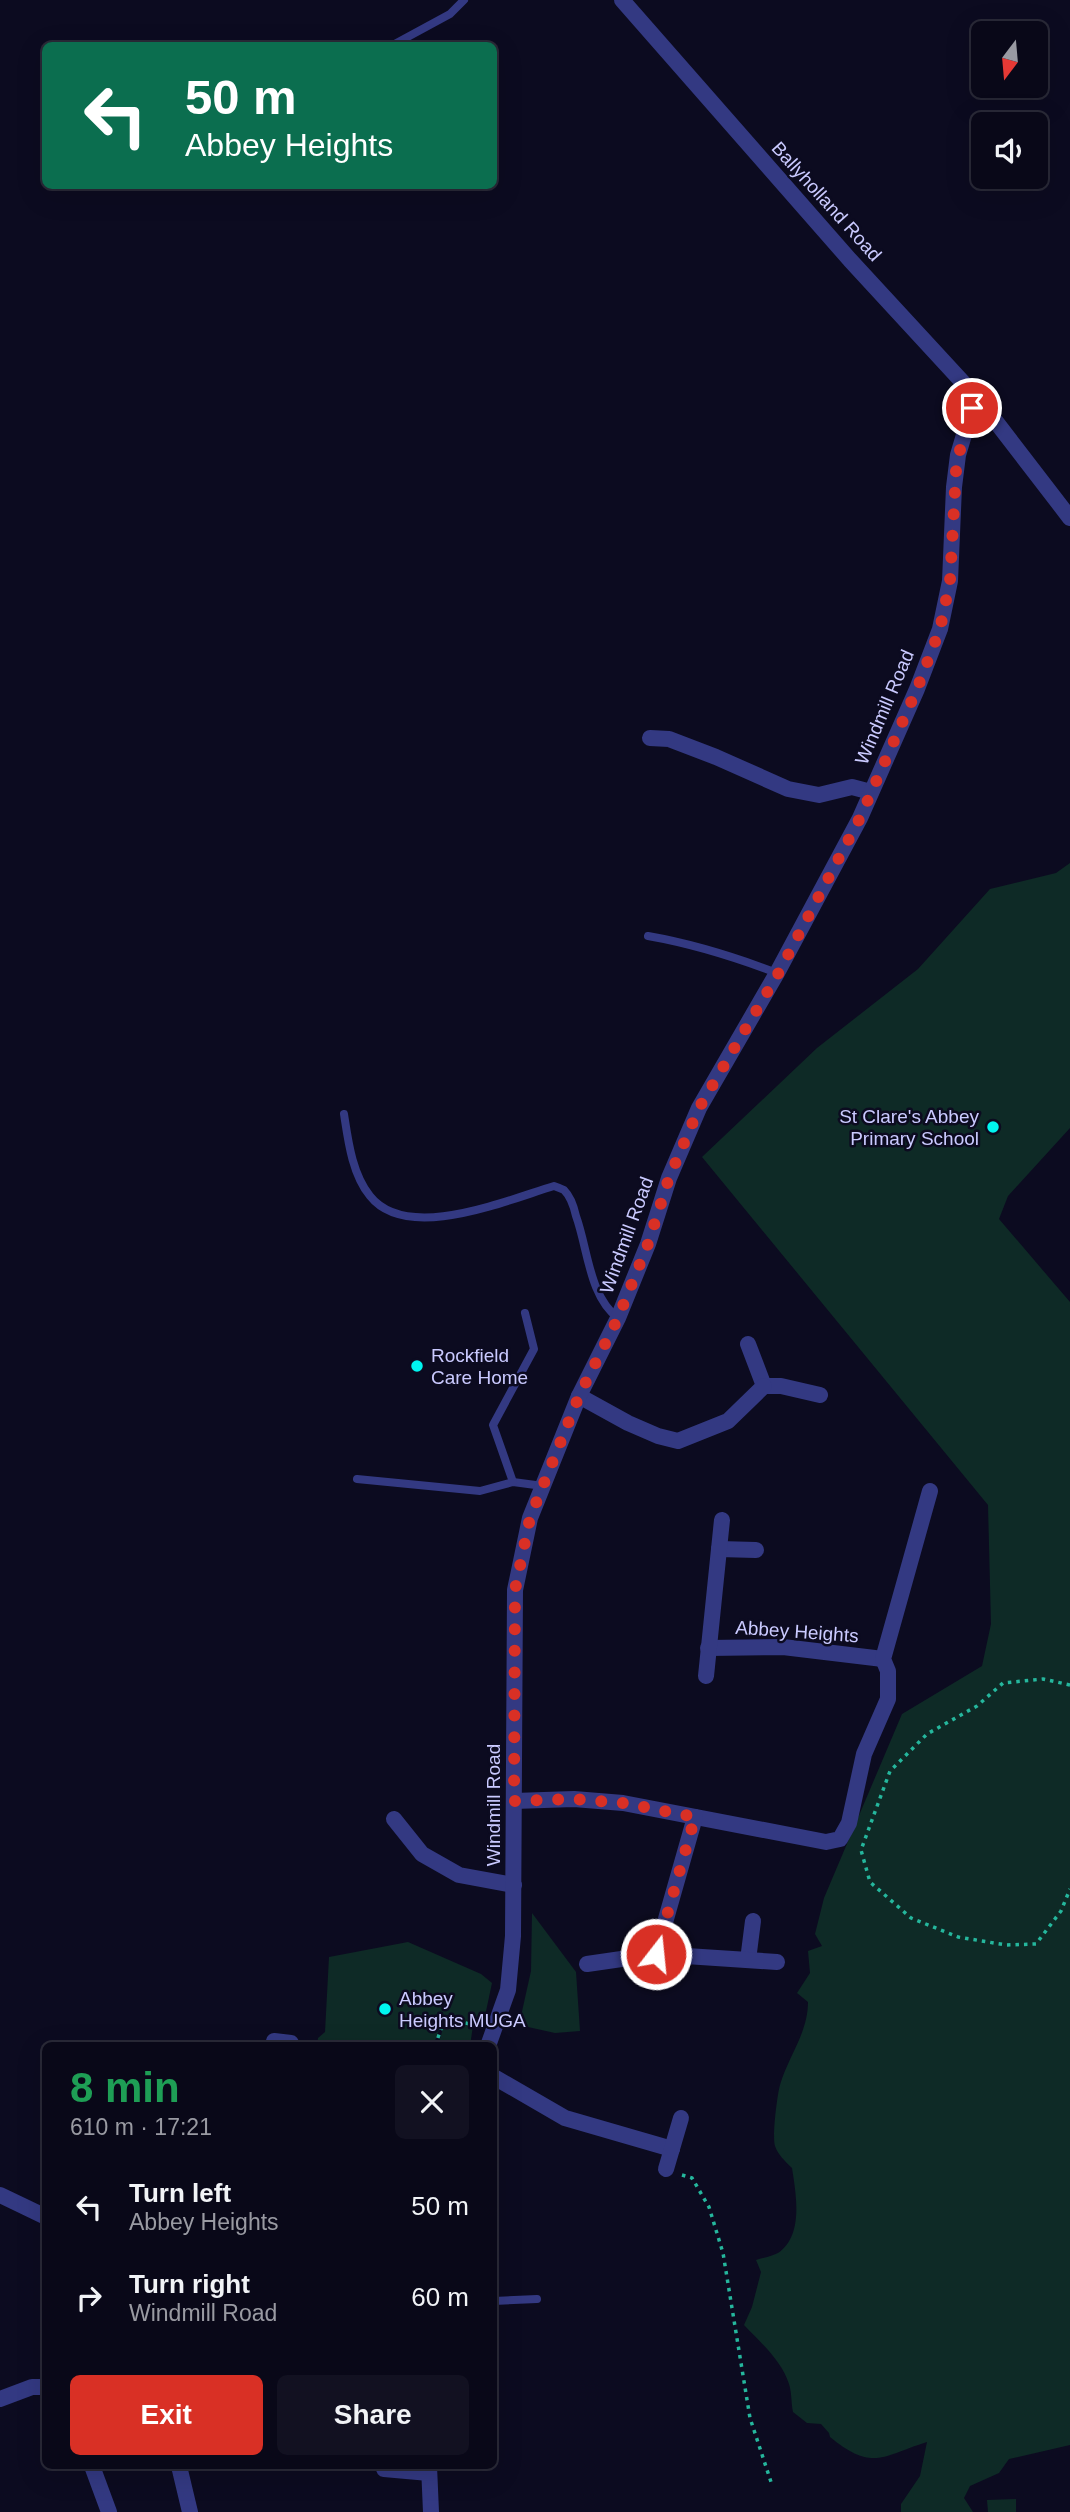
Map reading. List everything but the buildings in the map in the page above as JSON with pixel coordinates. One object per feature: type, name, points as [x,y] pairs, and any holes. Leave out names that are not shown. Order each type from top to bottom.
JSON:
[{"type":"street","name":"Ballyholland Road","points":[[622,0],[849,260],[980,401],[1070,518]]},
{"type":"street","name":"Windmill Road","points":[[489,2042],[508,1990],[513,1936],[515,1590],[530,1518],[579,1396],[618,1318],[648,1244],[669,1178],[699,1108],[778,974],[871,792],[909,707],[940,629],[950,581],[958,455],[972,408],[980,401]]},
{"type":"street","points":[[650,738],[669,739],[788,789],[819,795],[852,787],[871,792]]},
{"type":"street","points":[[748,1344],[764,1386]]},
{"type":"street","points":[[579,1396],[628,1423],[678,1441],[727,1421],[764,1386],[781,1385],[820,1395]]},
{"type":"street","name":"Abbey Heights","points":[[514,1801],[574,1799],[623,1803],[826,1842],[840,1839],[849,1823],[864,1754],[888,1699],[888,1671],[883,1659],[930,1492]]},
{"type":"street","name":"Abbey Heights","points":[[706,1676],[722,1520]]},
{"type":"street","points":[[719,1549],[756,1550]]},
{"type":"street","name":"Abbey Heights","points":[[708,1648],[783,1647],[883,1659]]},
{"type":"street","points":[[656,1954],[695,1817]]},
{"type":"street","points":[[394,1819],[422,1854],[459,1875],[514,1885]]},
{"type":"street","points":[[748,1960],[753,1921]]},
{"type":"street","points":[[587,1964],[656,1954],[777,1962]]},
{"type":"street","points":[[274,2041],[283,2042]]},
{"type":"street","points":[[497,2079],[565,2118],[672,2149]]},
{"type":"street","points":[[666,2169],[681,2118]]},
{"type":"street","points":[[0,2195],[42,2215]]},
{"type":"street","points":[[0,2399],[32,2386],[42,2386]]},
{"type":"street","points":[[93,2469],[108,2512]]},
{"type":"street","points":[[180,2469],[190,2512]]},
{"type":"street","points":[[384,2469],[429,2469],[431,2512]]},
{"type":"lane","points":[[398,42],[450,14],[464,0]]},
{"type":"lane","points":[[648,936],[692,944],[730,955],[778,974]]},
{"type":"lane","points":[[344,1114],[347,1135],[361,1182],[370,1196],[384,1209],[399,1216],[438,1218],[554,1186],[564,1189],[578,1221],[596,1285],[607,1309],[618,1318]]},
{"type":"lane","points":[[513,1482],[493,1425],[534,1349],[525,1313]]},
{"type":"lane","points":[[357,1479],[480,1491],[513,1482],[543,1486]]},
{"type":"lane","points":[[497,2301],[537,2299]]},
{"type":"path","points":[[1070,1685],[1043,1679],[1003,1683],[977,1706],[927,1734],[890,1771],[861,1850],[870,1882],[911,1917],[958,1937],[1006,1945],[1036,1944],[1061,1911],[1070,1889]]},
{"type":"path","points":[[436,2042],[445,2018],[483,2027]]},
{"type":"path","points":[[666,2169],[692,2178],[709,2207],[723,2253],[750,2418],[772,2485]]},
{"type":"green space","points":[[1070,863],[1070,1128],[1008,1196],[999,1219],[1070,1302],[1070,2445],[1009,2459],[999,2473],[970,2486],[964,2498],[973,2512],[901,2512],[901,2504],[920,2476],[927,2442],[878,2458],[857,2455],[845,2448],[830,2437],[821,2424],[807,2423],[793,2412],[790,2387],[781,2367],[744,2325],[752,2307],[761,2272],[756,2260],[778,2253],[792,2236],[795,2225],[796,2202],[792,2168],[776,2149],[774,2126],[780,2085],[805,2024],[808,2002],[797,1993],[810,1973],[808,1951],[822,1946],[815,1934],[824,1898],[902,1714],[982,1666],[991,1624],[988,1505],[702,1157],[817,1048],[918,969],[990,889],[1056,873]]},
{"type":"green space","points":[[532,1913],[576,1972],[580,2031],[555,2033],[519,2025],[531,1971]]},
{"type":"green space","points":[[408,1942],[481,1974],[492,1983],[485,2016],[474,2019],[471,2042],[439,2042],[445,2021],[442,2022],[434,2042],[318,2042],[325,2032],[329,1957]]},
{"type":"green space","points":[[1016,2499],[1016,2512],[988,2512],[987,2500]]},
{"type":"place","name":"St Clare's Abbey Primary School","points":[[993,1127]]},
{"type":"place","name":"Rockfield Care Home","points":[[417,1366]]},
{"type":"place","name":"Abbey Heights MUGA","points":[[385,2009]]},
{"type":"route","points":[[656,1954],[695,1817],[623,1803],[574,1799],[514,1801],[515,1590],[530,1518],[579,1396],[618,1318],[648,1244],[669,1178],[699,1108],[778,974],[860,818],[917,689],[940,629],[950,581],[958,455],[972,408]]}]
